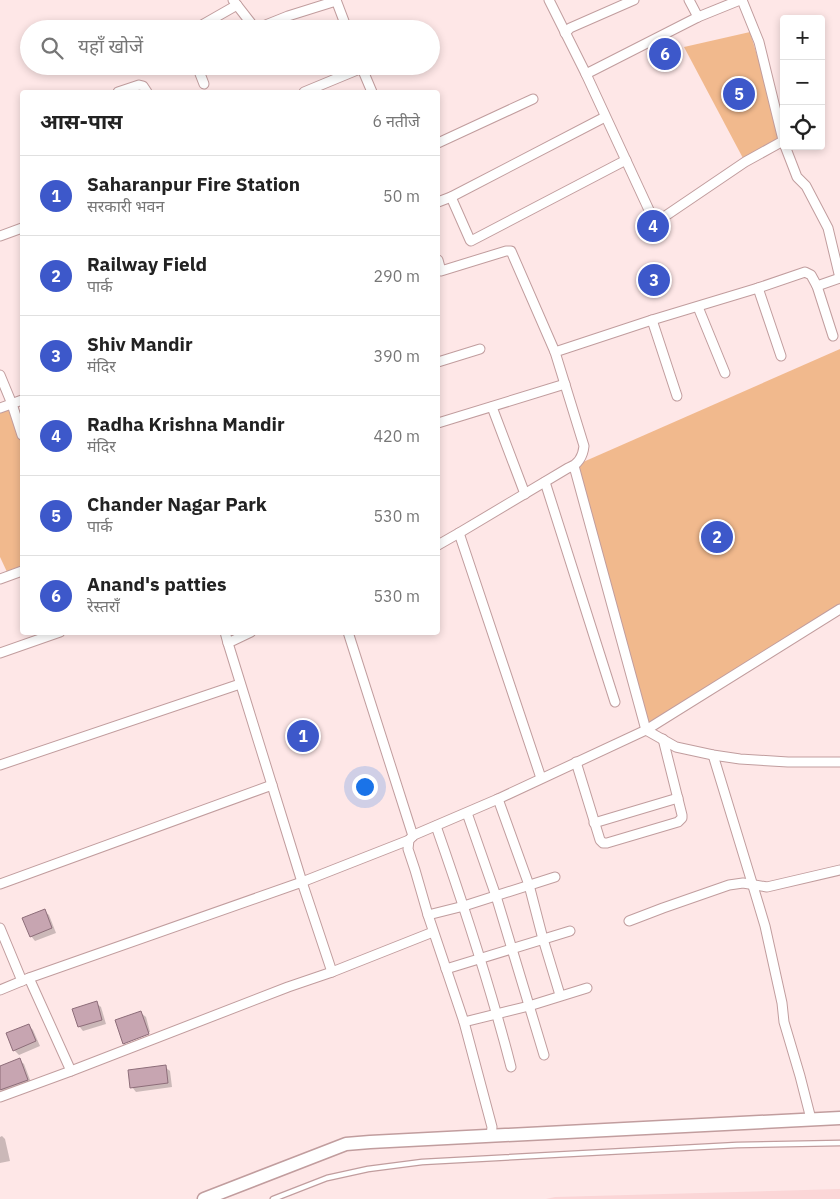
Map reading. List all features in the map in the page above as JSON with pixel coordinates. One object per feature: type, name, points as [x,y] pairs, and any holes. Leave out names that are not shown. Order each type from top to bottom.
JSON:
[{"type":"street","points":[[549,0],[586,74],[655,223],[745,162],[780,146]]},
{"type":"street","points":[[565,33],[570,28],[634,0]]},
{"type":"street","points":[[689,0],[698,17]]},
{"type":"street","points":[[586,74],[698,17],[741,0],[759,42],[780,128]]},
{"type":"street","points":[[278,20],[336,1],[343,20]]},
{"type":"street","points":[[209,20],[235,3],[248,20]]},
{"type":"street","points":[[200,75],[204,84]]},
{"type":"street","points":[[309,90],[343,75]]},
{"type":"street","points":[[365,75],[371,90]]},
{"type":"street","points":[[125,90],[142,85],[146,90]]},
{"type":"street","points":[[440,143],[533,99]]},
{"type":"street","points":[[440,201],[605,117]]},
{"type":"street","points":[[786,150],[797,178],[806,186],[828,228],[840,278],[817,286]]},
{"type":"street","points":[[451,197],[471,241],[626,160]]},
{"type":"street","points":[[0,236],[20,229]]},
{"type":"street","points":[[440,267],[441,271],[506,251],[512,251],[555,352],[584,446],[582,456],[574,466],[440,544]]},
{"type":"street","points":[[555,352],[805,272],[811,275],[817,286],[833,336]]},
{"type":"street","points":[[758,288],[781,356]]},
{"type":"street","points":[[698,307],[725,373]]},
{"type":"street","points":[[652,320],[677,396]]},
{"type":"street","points":[[440,361],[480,349]]},
{"type":"street","points":[[0,375],[20,429]]},
{"type":"street","points":[[440,421],[565,384]]},
{"type":"street","points":[[0,408],[20,401]]},
{"type":"street","points":[[492,407],[525,494]]},
{"type":"street","points":[[574,466],[646,730],[676,746],[713,755],[788,762],[840,762]]},
{"type":"street","points":[[545,482],[615,702]]},
{"type":"street","points":[[459,533],[541,778]]},
{"type":"street","points":[[0,579],[20,573]]},
{"type":"street","points":[[0,990],[302,882],[411,838],[498,799],[646,730],[840,609]]},
{"type":"street","points":[[0,653],[51,635]]},
{"type":"street","points":[[226,635],[302,882],[332,972]]},
{"type":"street","points":[[228,643],[245,635]]},
{"type":"street","points":[[349,635],[411,838],[408,849],[464,1022],[492,1127],[491,1136]]},
{"type":"street","points":[[0,766],[240,684]]},
{"type":"street","points":[[576,762],[594,823],[600,840],[603,843],[678,822],[682,818],[663,739]]},
{"type":"street","points":[[713,755],[765,926],[782,1003],[784,1022],[811,1119]]},
{"type":"street","points":[[0,884],[272,785]]},
{"type":"street","points":[[594,823],[678,798]]},
{"type":"street","points":[[498,799],[530,885],[543,939],[560,996]]},
{"type":"street","points":[[467,812],[496,896],[544,1055]]},
{"type":"street","points":[[436,826],[464,906],[511,1067]]},
{"type":"street","points":[[629,921],[729,885],[743,883],[767,887],[840,870]]},
{"type":"street","points":[[428,915],[464,906],[555,877]]},
{"type":"street","points":[[0,928],[71,1071]]},
{"type":"street","points":[[446,969],[570,931]]},
{"type":"street","points":[[0,1097],[434,932]]},
{"type":"street","points":[[464,1022],[529,1006],[587,988]]},
{"type":"street","points":[[204,1199],[346,1144],[840,1118]]},
{"type":"lane","points":[[273,1199],[327,1178],[368,1169],[422,1162],[495,1157],[840,1143]]},
{"type":"shaded area","points":[[750,32],[780,131],[780,143],[745,162],[684,47]]},
{"type":"shaded area","points":[[840,349],[840,607],[646,730],[574,466]]},
{"type":"shaded area","points":[[15,398],[20,414],[20,569],[8,574],[0,557],[0,404]]},
{"type":"shaded area","points":[[840,1189],[840,1199],[546,1199],[555,1197]]},
{"type":"building","points":[[45,909],[52,928],[30,937],[22,918]]},
{"type":"building","points":[[97,1001],[102,1020],[78,1027],[72,1009]]},
{"type":"building","points":[[141,1011],[149,1034],[123,1044],[115,1020]]},
{"type":"building","points":[[29,1024],[36,1041],[13,1051],[6,1033]]},
{"type":"building","points":[[20,1058],[28,1080],[0,1090],[0,1066]]},
{"type":"building","points":[[166,1065],[168,1083],[130,1088],[128,1070]]},
{"type":"place","name":"Anand's patties","points":[[665,54]]},
{"type":"place","name":"Chander Nagar Park","points":[[739,94]]},
{"type":"place","name":"Radha Krishna Mandir","points":[[653,226]]},
{"type":"place","name":"Shiv Mandir","points":[[654,280]]},
{"type":"place","name":"Railway Field","points":[[717,537]]},
{"type":"place","name":"Saharanpur Fire Station","points":[[303,736]]}]
